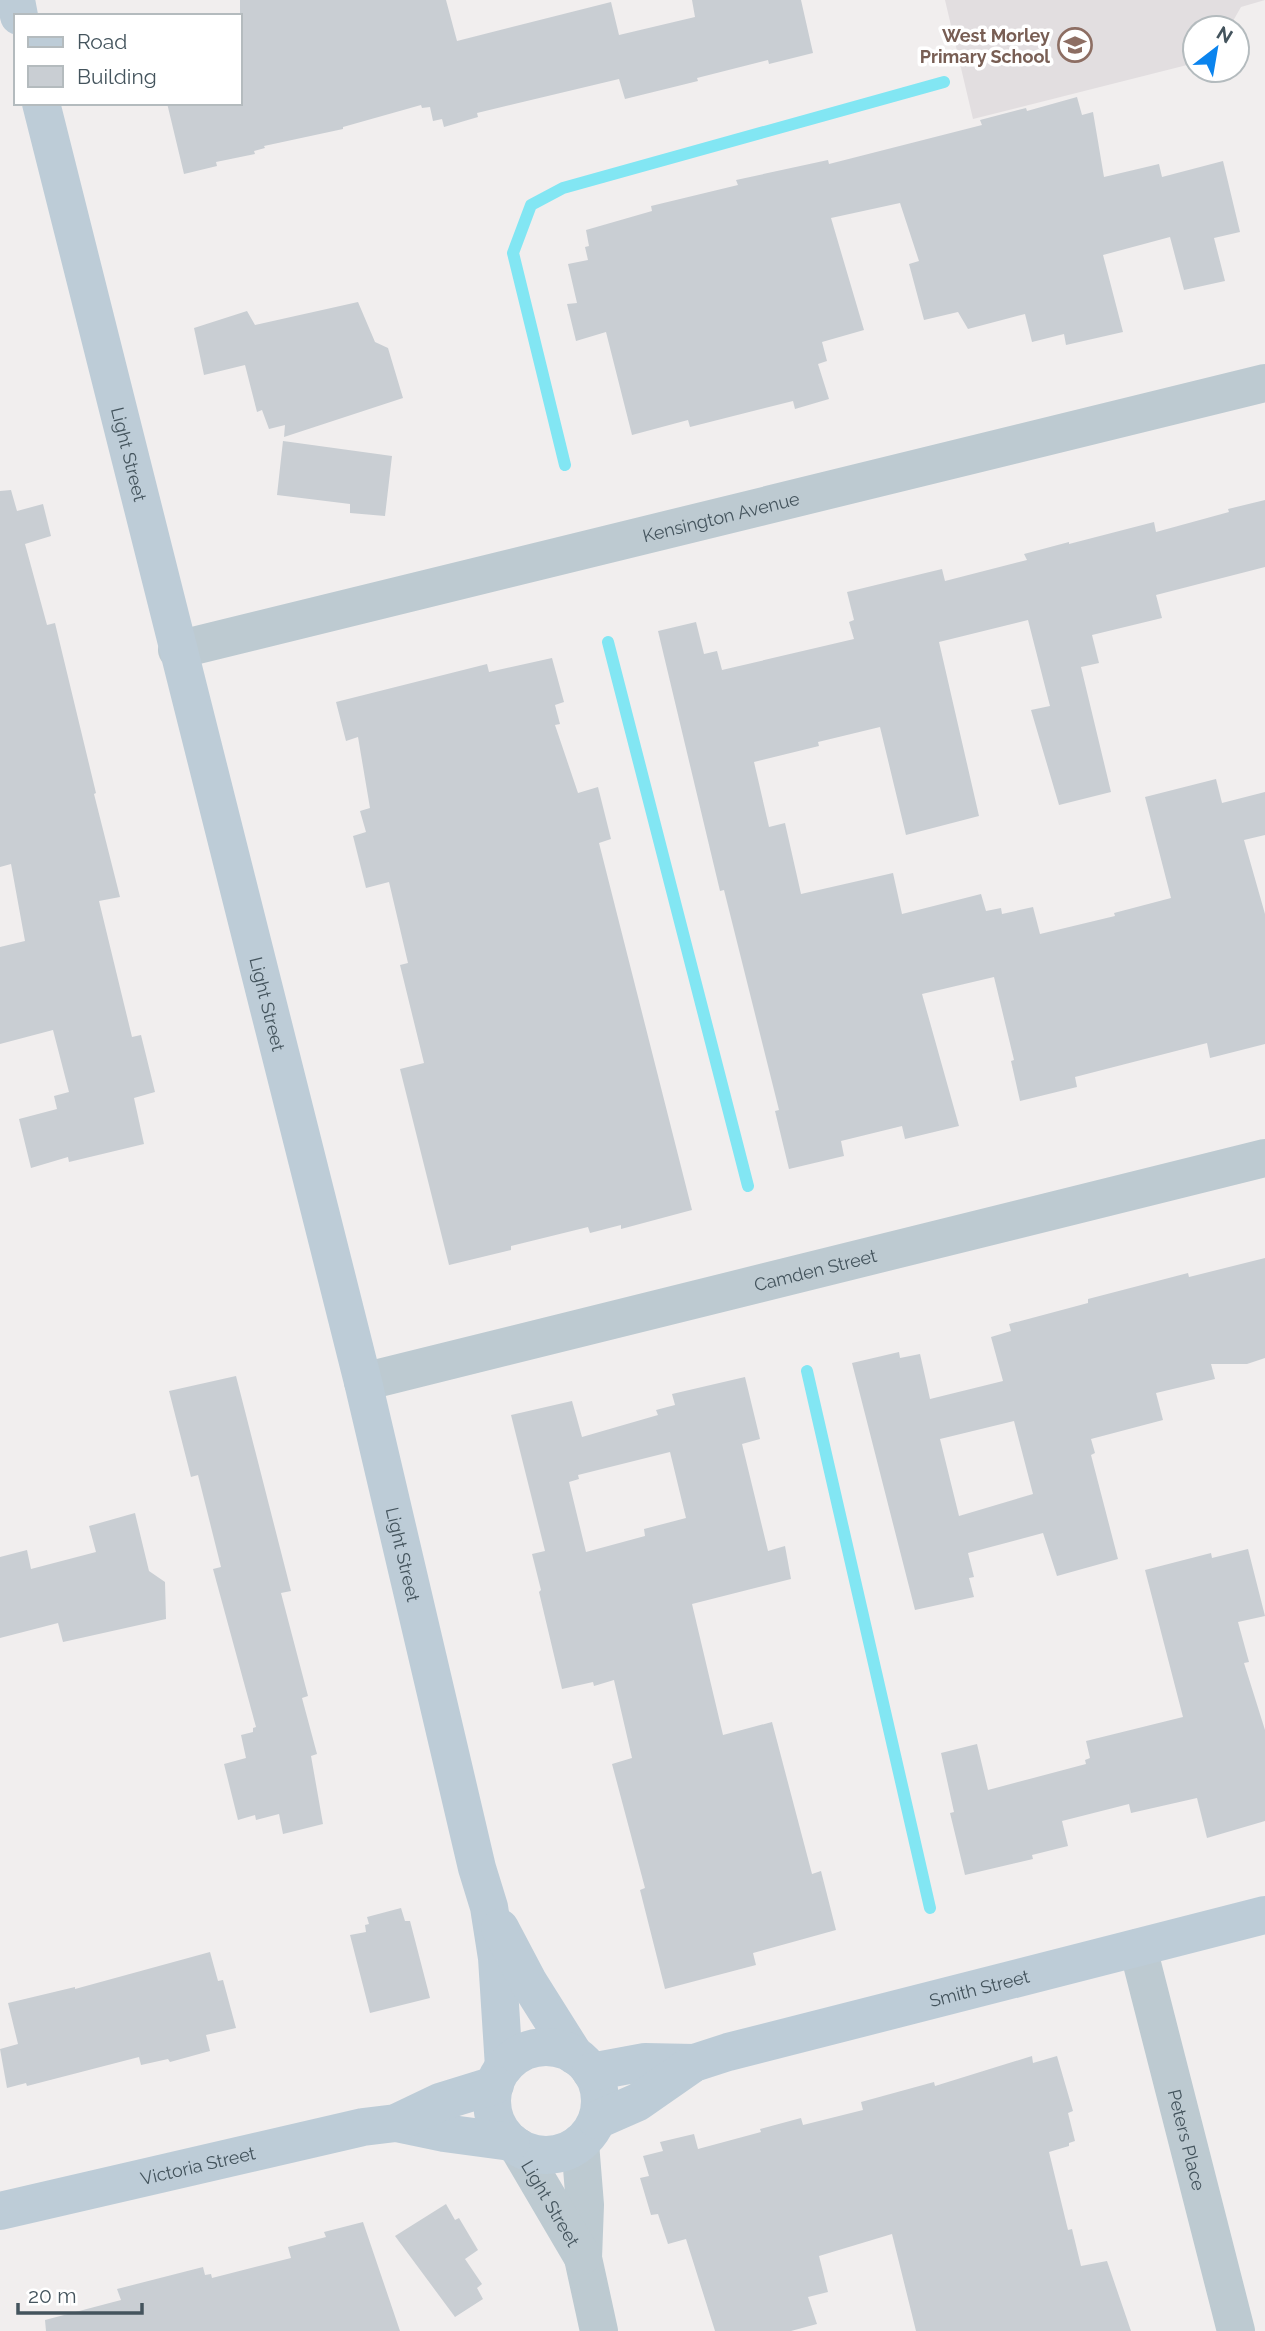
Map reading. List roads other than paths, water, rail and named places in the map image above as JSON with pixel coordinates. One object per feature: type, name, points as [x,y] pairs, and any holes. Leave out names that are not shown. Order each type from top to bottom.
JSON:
[{"type":"street","name":"Light Street","points":[[41,105],[363,1382],[477,1868],[489,1907],[497,1958],[499,2076]]},
{"type":"street","name":"Kensington Avenue","points":[[177,650],[1265,383]]},
{"type":"street","name":"Camden Street","points":[[363,1382],[1265,1158]]},
{"type":"street","name":"Light Street","points":[[489,1907],[529,1983],[583,2064]]},
{"type":"street","name":"Smith Street","points":[[589,2131],[639,2102],[694,2063],[728,2052],[1265,1915]]},
{"type":"street","name":"Peters Place","points":[[1138,1948],[1236,2331]]},
{"type":"street","points":[[545,2047],[561,2049],[583,2064],[598,2088],[600,2104],[589,2131],[566,2151],[550,2155],[534,2154],[515,2144],[501,2130],[494,2115],[492,2100],[499,2076],[516,2057],[530,2050],[545,2047]]},
{"type":"street","name":"Smith Street","points":[[583,2064],[694,2063]]},
{"type":"street","name":"Victoria Street","points":[[0,2211],[363,2127],[396,2123],[499,2076]]},
{"type":"street","name":"Victoria Street","points":[[396,2123],[515,2144]]},
{"type":"street","name":"Light Street","points":[[589,2131],[583,2258],[599,2331]]},
{"type":"street","name":"Light Street","points":[[515,2144],[583,2258]]},
{"type":"waterway","points":[[565,465],[513,253],[531,205],[563,188],[944,82]]},
{"type":"waterway","points":[[608,642],[748,1186]]},
{"type":"waterway","points":[[807,1371],[930,1908]]},
{"type":"place","name":"West Morley Primary School","points":[[1075,45]]}]
